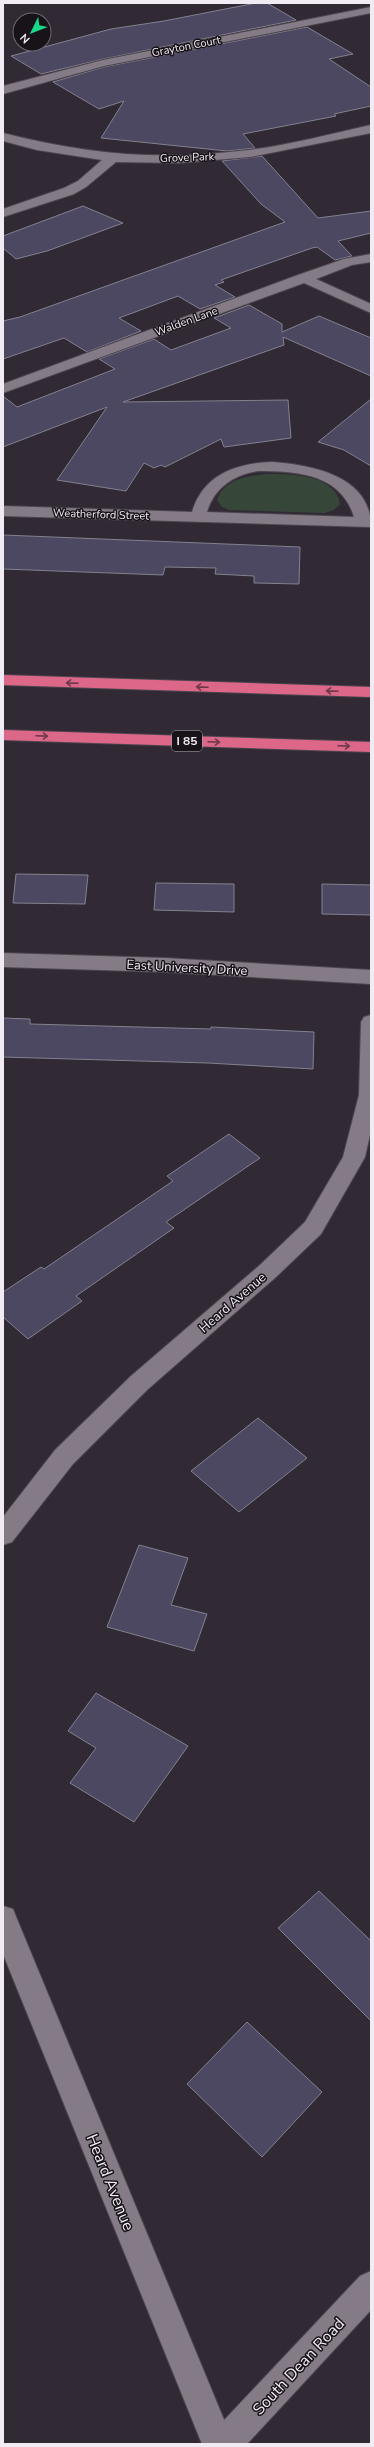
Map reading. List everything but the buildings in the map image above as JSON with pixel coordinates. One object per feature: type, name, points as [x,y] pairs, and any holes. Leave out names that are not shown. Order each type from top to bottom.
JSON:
[{"type":"highway","points":[[3,680],[371,692]]},
{"type":"highway","name":"I 85","points":[[3,735],[371,747]]},
{"type":"street","name":"Grayton Court","points":[[3,90],[103,63],[371,10]]},
{"type":"street","name":"Grove Park","points":[[3,137],[48,149],[114,157],[186,158],[248,154],[286,148],[371,128]]},
{"type":"street","points":[[3,213],[69,191],[82,184],[114,157]]},
{"type":"street","name":"Walden Lane","points":[[3,389],[303,278],[349,262],[371,258]]},
{"type":"street","points":[[303,278],[371,309]]},
{"type":"street","name":"Weatherford Street","points":[[198,517],[203,500],[211,488],[224,479],[246,468],[274,466],[326,477],[347,489],[367,522]]},
{"type":"street","name":"Weatherford Street","points":[[3,511],[367,522]]},
{"type":"street","name":"East University Drive","points":[[3,960],[165,965],[371,977]]},
{"type":"street","name":"Heard Avenue","points":[[3,1535],[64,1457],[133,1388],[268,1271],[313,1228],[354,1157],[369,1095],[371,1022]]},
{"type":"street","name":"Heard Avenue","points":[[3,1919],[218,2444]]},
{"type":"street","name":"South Dean Road","points":[[225,2444],[371,2288]]},
{"type":"green space","points":[[287,474],[321,481],[330,487],[336,494],[340,504],[334,510],[325,513],[229,510],[222,507],[217,500],[220,493],[231,483],[252,476]]}]
